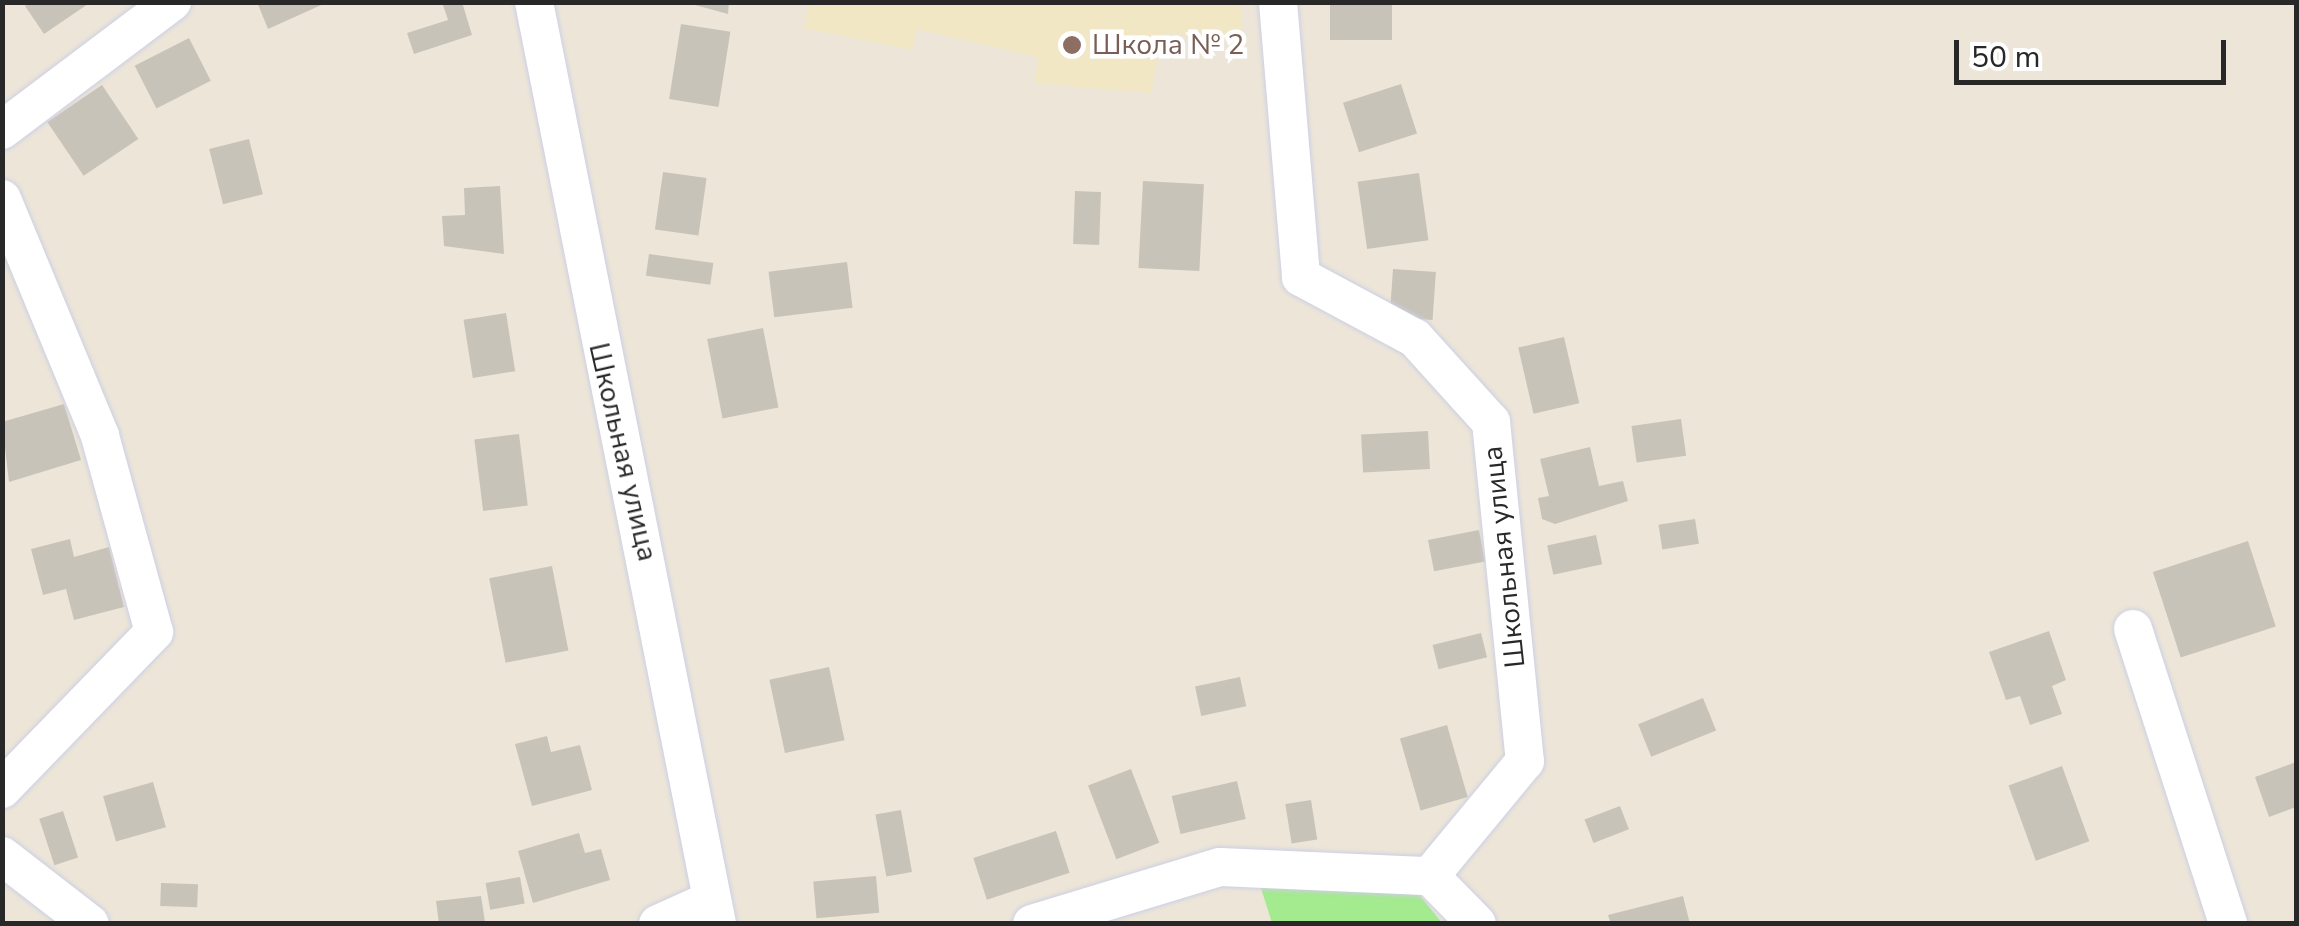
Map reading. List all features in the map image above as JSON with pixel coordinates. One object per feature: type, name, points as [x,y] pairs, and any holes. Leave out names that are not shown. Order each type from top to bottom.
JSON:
[{"type":"street","points":[[2,130],[172,2]]},
{"type":"street","name":"Школьная улица","points":[[534,2],[677,690],[713,912],[658,924]]},
{"type":"street","name":"Школьная улица","points":[[1278,2],[1301,277],[1415,338],[1491,422],[1525,761],[1430,876]]},
{"type":"street","points":[[2,199],[100,436],[154,632],[2,789]]},
{"type":"street","points":[[2133,629],[2228,924]]},
{"type":"street","points":[[2,856],[90,924]]},
{"type":"street","points":[[1032,924],[1220,867],[1430,876],[1477,924]]},
{"type":"shaded area","name":"Школа № 2","points":[[809,3],[1241,3],[1242,40],[1162,33],[1151,93],[1035,83],[1038,57],[916,29],[913,50],[804,28]]},
{"type":"green space","points":[[1261,888],[1414,888],[1442,923],[1272,923]]},
{"type":"building","points":[[30,2],[91,2],[44,34],[25,6]]},
{"type":"building","points":[[257,2],[328,2],[268,29]]},
{"type":"building","points":[[442,2],[462,2],[472,35],[414,54],[407,33],[448,20]]},
{"type":"building","points":[[684,2],[729,2],[728,14]]},
{"type":"building","points":[[1330,2],[1392,2],[1392,40],[1330,40]]},
{"type":"building","points":[[681,24],[730,32],[718,107],[669,99]]},
{"type":"building","points":[[189,38],[211,81],[156,108],[135,66]]},
{"type":"building","points":[[1401,84],[1417,133],[1359,152],[1343,103]]},
{"type":"building","points":[[102,85],[138,139],[84,176],[47,122]]},
{"type":"building","points":[[249,139],[263,194],[223,204],[209,149]]},
{"type":"building","points":[[663,172],[707,178],[698,236],[655,229]]},
{"type":"building","points":[[1419,173],[1428,240],[1367,249],[1358,182]]},
{"type":"building","points":[[1143,181],[1204,184],[1199,271],[1138,268]]},
{"type":"building","points":[[500,186],[504,254],[444,246],[442,216],[465,215],[464,188]]},
{"type":"building","points":[[1075,191],[1101,192],[1099,245],[1073,244]]},
{"type":"building","points":[[649,254],[713,263],[710,285],[646,276]]},
{"type":"building","points":[[847,262],[853,308],[774,317],[769,272]]},
{"type":"building","points":[[1393,269],[1436,272],[1433,320],[1390,317]]},
{"type":"building","points":[[506,313],[515,371],[473,378],[464,320]]},
{"type":"building","points":[[763,328],[778,408],[723,418],[707,339]]},
{"type":"building","points":[[1564,337],[1579,403],[1534,414],[1518,348]]},
{"type":"building","points":[[64,404],[81,460],[9,482],[2,422]]},
{"type":"building","points":[[1681,419],[1686,456],[1637,463],[1631,426]]},
{"type":"building","points":[[1428,431],[1430,469],[1363,472],[1361,435]]},
{"type":"building","points":[[519,434],[528,505],[483,511],[474,439]]},
{"type":"building","points":[[1590,447],[1599,486],[1623,481],[1628,501],[1555,524],[1542,519],[1538,498],[1549,496],[1540,459]]},
{"type":"building","points":[[1695,519],[1699,544],[1662,549],[1658,525]]},
{"type":"building","points":[[1479,530],[1485,561],[1434,571],[1428,540]]},
{"type":"building","points":[[1596,535],[1602,564],[1553,575],[1547,545]]},
{"type":"building","points":[[70,539],[74,557],[109,547],[124,607],[74,620],[66,589],[43,595],[31,549]]},
{"type":"building","points":[[2248,541],[2276,627],[2181,657],[2153,572]]},
{"type":"building","points":[[552,566],[568,650],[506,663],[489,578]]},
{"type":"building","points":[[2049,631],[2066,680],[2052,686],[2062,714],[2030,725],[2020,696],[2006,700],[1989,652]]},
{"type":"building","points":[[1481,633],[1487,657],[1439,669],[1432,645]]},
{"type":"building","points":[[829,667],[845,740],[785,753],[769,680]]},
{"type":"building","points":[[1240,677],[1246,706],[1201,716],[1195,687]]},
{"type":"building","points":[[1703,698],[1716,730],[1651,757],[1638,724]]},
{"type":"building","points":[[1447,725],[1468,797],[1421,811],[1400,739]]},
{"type":"building","points":[[547,736],[551,752],[580,745],[592,790],[532,806],[515,744]]},
{"type":"building","points":[[2296,762],[2296,807],[2269,817],[2255,777]]},
{"type":"building","points":[[2062,766],[2089,841],[2036,861],[2008,785]]},
{"type":"building","points":[[1131,769],[1159,843],[1116,859],[1088,785]]},
{"type":"building","points":[[1237,781],[1246,819],[1180,834],[1172,796]]},
{"type":"building","points":[[153,782],[166,827],[116,842],[103,796]]},
{"type":"building","points":[[1311,800],[1317,840],[1292,844],[1285,804]]},
{"type":"building","points":[[1620,806],[1629,829],[1593,843],[1585,820]]},
{"type":"building","points":[[901,810],[912,872],[886,877],[875,815]]},
{"type":"building","points":[[63,811],[78,858],[54,865],[39,819]]},
{"type":"building","points":[[1056,831],[1070,873],[987,900],[973,858]]},
{"type":"building","points":[[579,833],[585,853],[601,849],[610,880],[533,903],[518,851]]},
{"type":"building","points":[[876,876],[879,913],[816,918],[813,881]]},
{"type":"building","points":[[520,877],[525,904],[490,910],[486,883]]},
{"type":"building","points":[[161,883],[198,884],[197,907],[160,906]]},
{"type":"building","points":[[481,896],[485,922],[439,924],[436,901]]},
{"type":"building","points":[[1683,896],[1690,924],[1611,924],[1608,915]]},
{"type":"place","name":"Школа № 2","points":[[1072,45]]}]
